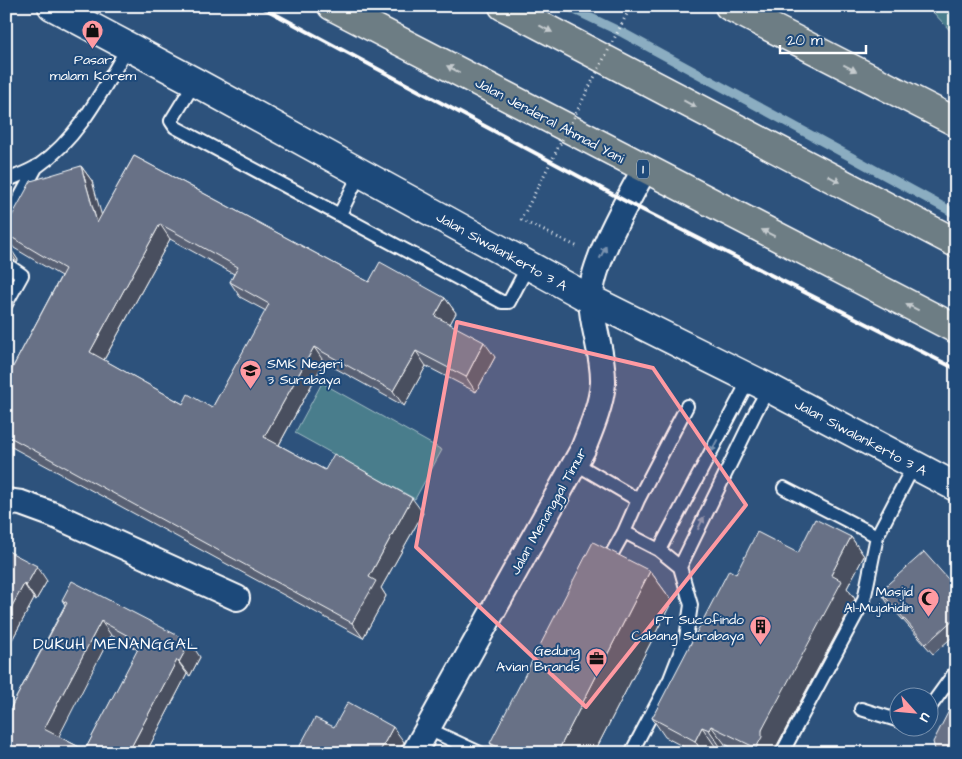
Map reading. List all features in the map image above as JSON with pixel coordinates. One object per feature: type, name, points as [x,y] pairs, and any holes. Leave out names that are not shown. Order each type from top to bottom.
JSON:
[{"type":"highway","name":"Jalan Jenderal Ahmad Yani","points":[[332,6],[644,170],[956,329]]},
{"type":"highway","points":[[503,6],[956,243]]},
{"type":"highway","points":[[729,6],[761,14],[956,122]]},
{"type":"main road","name":"Jalan Siwalankerto 3 A","points":[[52,6],[195,82],[590,299],[759,384],[956,487]]},
{"type":"street","name":"Jalan Menanggal Timur","points":[[414,753],[426,728],[583,450],[598,408],[603,384],[597,331],[590,299],[598,263],[644,170]]},
{"type":"street","points":[[6,501],[21,503],[54,515],[237,598]]},
{"type":"lane","points":[[6,181],[37,166],[70,138],[87,116],[128,47]]},
{"type":"lane","points":[[195,82],[171,121],[174,127],[507,303],[528,266]]},
{"type":"lane","points":[[6,223],[37,166]]},
{"type":"lane","points":[[340,214],[360,173]]},
{"type":"lane","points":[[6,264],[22,275],[6,304]]},
{"type":"lane","points":[[659,550],[759,384]]},
{"type":"lane","points":[[680,567],[756,411],[759,384]]},
{"type":"lane","points":[[600,575],[624,532],[638,500],[687,406]]},
{"type":"lane","points":[[575,463],[638,500]]},
{"type":"lane","points":[[782,753],[864,600],[877,536],[914,465]]},
{"type":"lane","points":[[784,488],[877,536]]},
{"type":"lane","points":[[624,532],[659,550],[680,567],[691,605],[686,638],[670,679],[631,753]]},
{"type":"lane","points":[[940,694],[956,671]]},
{"type":"lane","points":[[861,709],[890,718]]},
{"type":"lane","points":[[426,728],[480,753]]},
{"type":"path","points":[[578,247],[521,220],[631,6]]},
{"type":"highlighted area","points":[[457,322],[653,368],[746,505],[586,707],[416,547]]},
{"type":"shaded area","points":[[934,6],[956,6],[956,37],[932,11]]},
{"type":"shaded area","points":[[322,383],[442,450],[415,499],[295,433]]},
{"type":"building","points":[[134,156],[369,282],[380,262],[445,298],[435,316],[484,342],[466,377],[416,351],[393,391],[314,347],[264,437],[325,470],[334,454],[412,498],[369,577],[376,581],[352,623],[6,435],[6,380],[65,269],[6,234],[6,227],[31,181],[81,166],[97,223]],"holes":[[[160,224],[238,267],[230,282],[269,304],[212,408],[188,394],[183,404],[90,352]]]},
{"type":"building","name":"PT Sucofindo Cabang Surabaya","points":[[815,519],[851,537],[831,575],[842,581],[762,730],[762,737],[756,748],[711,726],[709,730],[702,727],[695,741],[652,718],[729,570],[736,574],[757,532],[798,553]]},
{"type":"building","points":[[593,542],[650,571],[557,753],[509,753],[490,743]]},
{"type":"building","points":[[6,550],[37,566],[26,586],[24,584],[6,617]]},
{"type":"building","name":"Masjid Al-Mujahidin","points":[[924,552],[956,588],[956,617],[926,644],[880,591]]},
{"type":"building","points":[[72,581],[190,642],[179,662],[177,660],[128,753],[6,752],[6,709],[9,711],[67,603],[62,600]],"holes":[[[101,621],[141,643],[85,750],[44,729]]]},
{"type":"building","points":[[956,697],[956,753],[936,753],[933,742],[936,736],[940,736],[940,728]]},
{"type":"building","points":[[348,702],[393,727],[379,753],[296,753],[315,718],[334,727]]},
{"type":"waterway","points":[[566,6],[623,33],[956,214]]},
{"type":"railway","points":[[260,6],[627,202],[956,369]]},
{"type":"place","name":"Pasar malam Korem","points":[[93,50]]},
{"type":"place","name":"SMK Negeri 3 Surabaya","points":[[251,390]]},
{"type":"place","name":"Masjid Al-Mujahidin","points":[[929,618]]},
{"type":"place","name":"PT Sucofindo Cabang Surabaya","points":[[760,646]]},
{"type":"place","name":"Gedung Avian Brands","points":[[596,677]]},
{"type":"district","name":"DUKUH MENANGGAL","points":[[116,643]]}]
